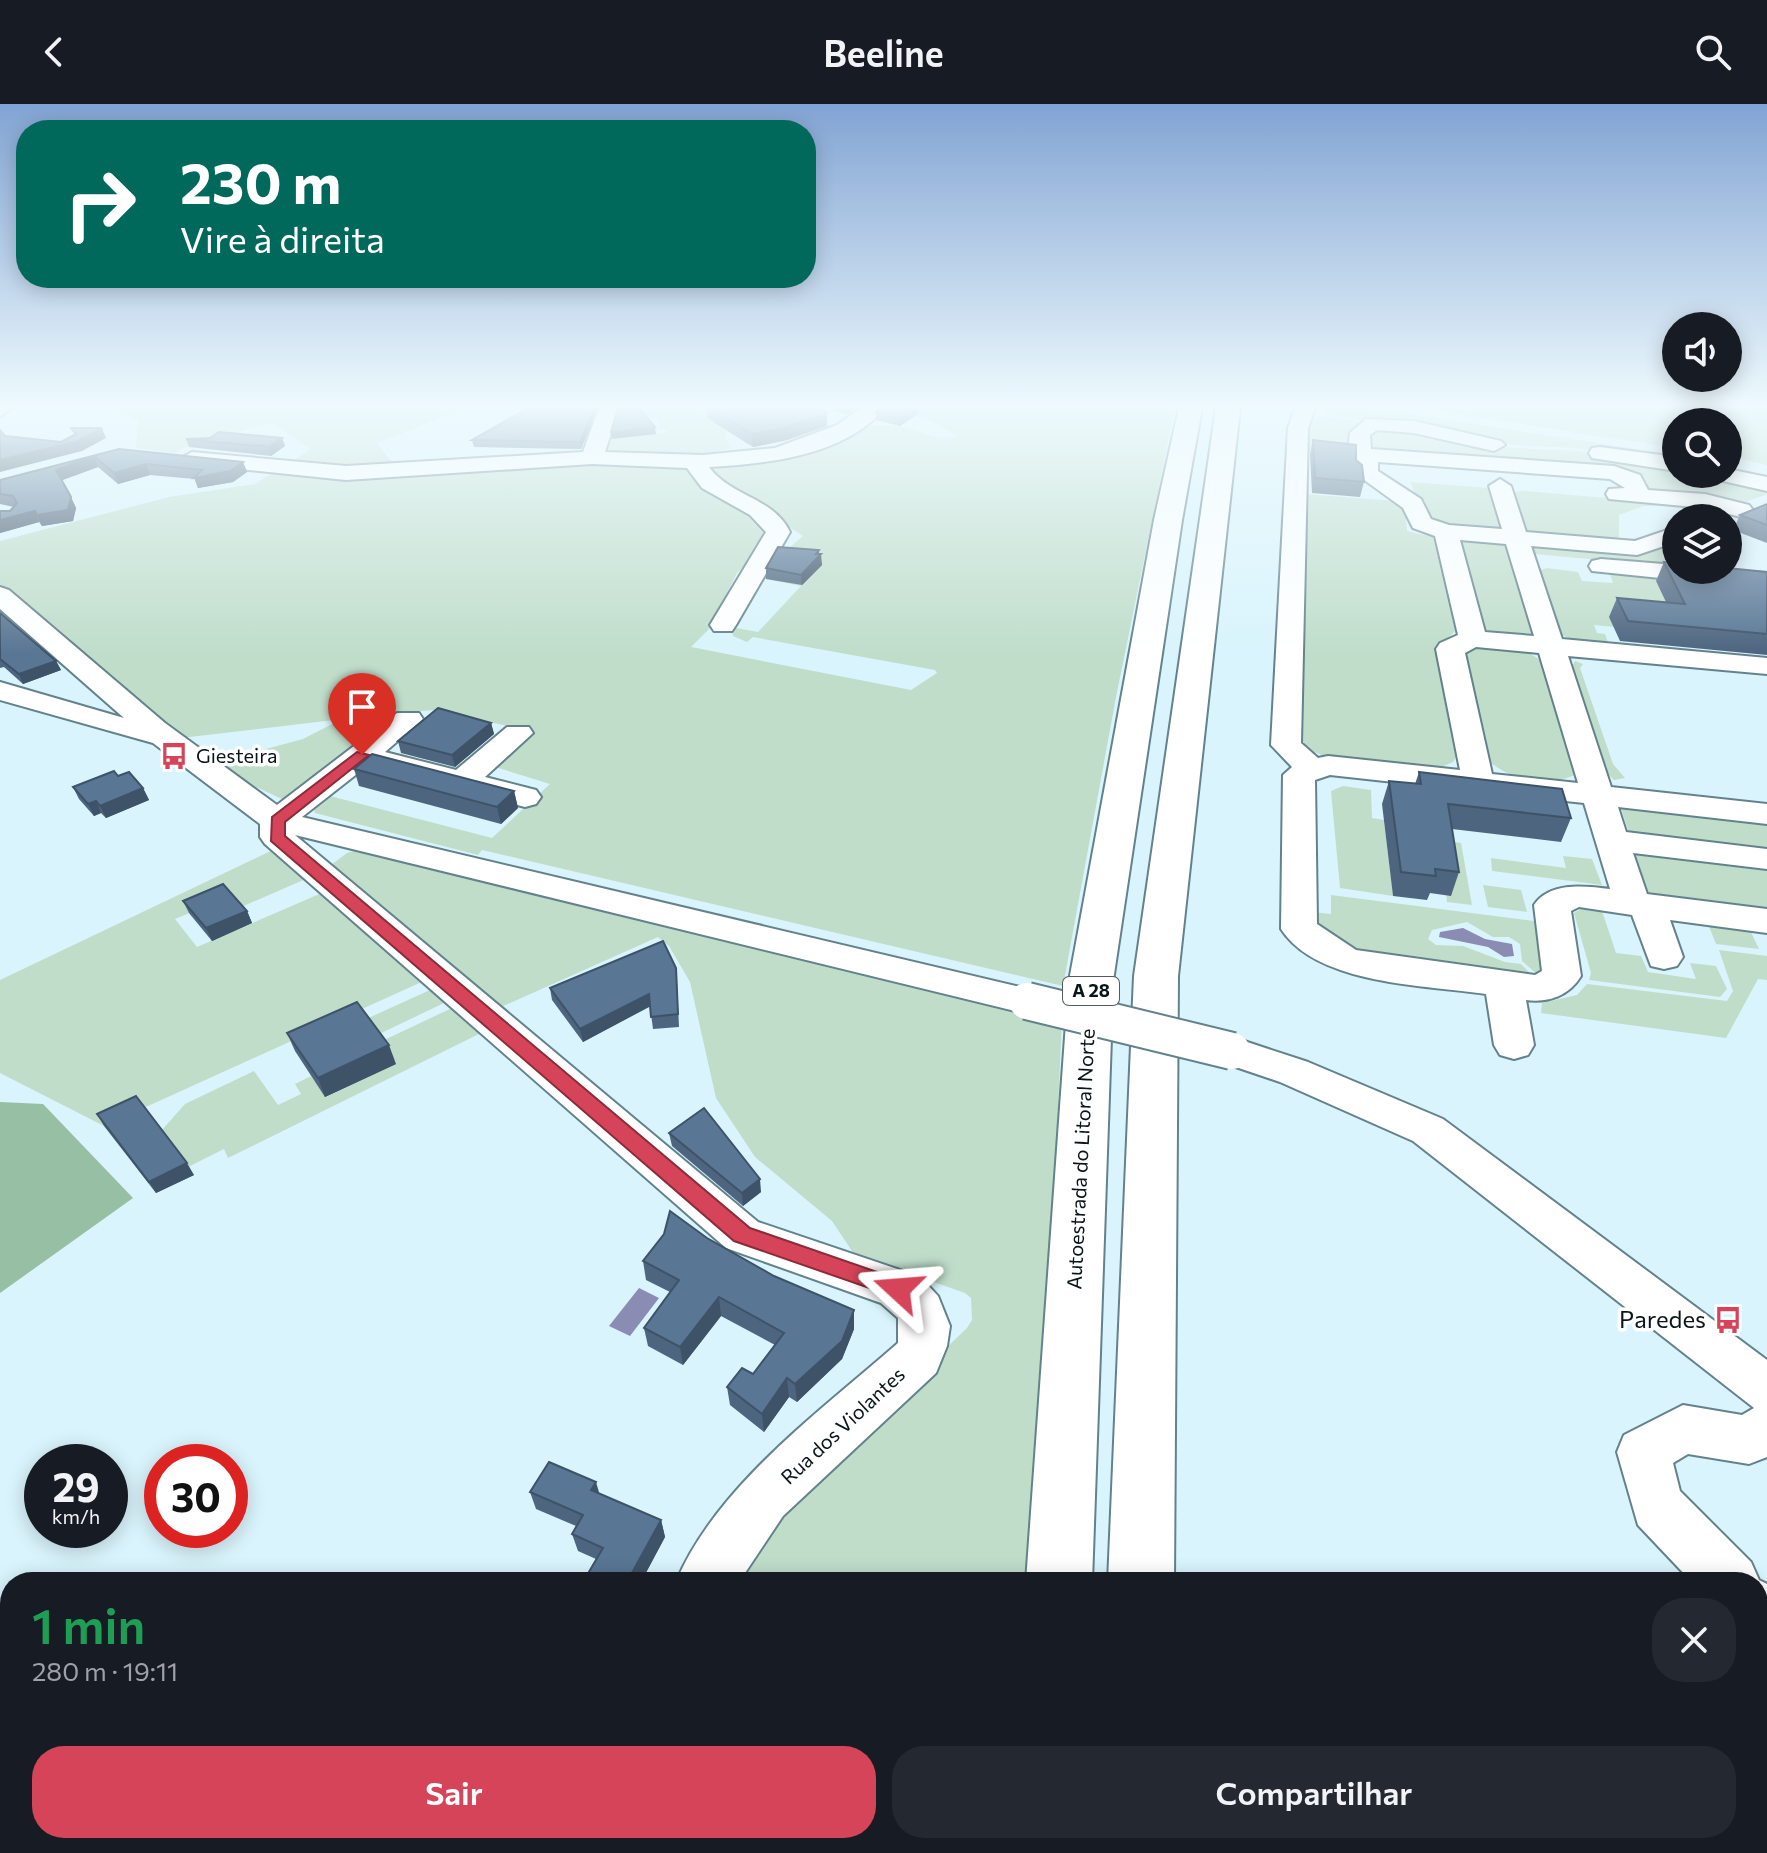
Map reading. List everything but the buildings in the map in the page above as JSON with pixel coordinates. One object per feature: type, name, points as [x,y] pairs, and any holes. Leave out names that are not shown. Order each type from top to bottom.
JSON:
[{"type":"highway","name":"Autoestrada do Litoral Norte","points":[[1060,1572],[1091,981],[1174,490]]},
{"type":"highway","points":[[1141,1572],[1156,976],[1218,490]]},
{"type":"street","points":[[722,490],[776,524],[778,532],[723,625]]},
{"type":"street","points":[[1296,490],[1286,745],[1313,770]]},
{"type":"street","points":[[1396,490],[1413,504],[1421,523],[1446,532],[1520,548],[1662,568]]},
{"type":"street","points":[[1501,490],[1613,840],[1664,957]]},
{"type":"street","points":[[1551,490],[1705,501],[1711,504]]},
{"type":"street","points":[[1637,490],[1640,496]]},
{"type":"street","points":[[1742,509],[1767,500]]},
{"type":"street","points":[[1446,532],[1473,639]]},
{"type":"street","points":[[1520,548],[1637,548],[1662,539]]},
{"type":"street","points":[[1742,576],[1767,565]]},
{"type":"street","points":[[1742,578],[1767,581]]},
{"type":"street","points":[[0,595],[145,734],[164,737],[277,821],[1232,1051],[1294,1072],[1428,1130],[1756,1368]]},
{"type":"street","points":[[1478,782],[1450,649],[1473,639],[1767,666]]},
{"type":"street","points":[[0,691],[69,709],[119,711]]},
{"type":"street","points":[[277,821],[408,719]]},
{"type":"street","points":[[461,781],[518,733]]},
{"type":"street","points":[[362,755],[525,797]]},
{"type":"street","points":[[1767,814],[1328,765],[1299,775],[1299,929],[1346,961],[1541,989],[1562,976],[1552,905],[1576,896],[1767,921]]},
{"type":"street","name":"Rua dos Violantes","points":[[277,821],[277,837],[742,1235],[898,1289],[914,1299],[924,1315],[927,1336],[918,1357],[764,1498],[712,1572]]},
{"type":"street","points":[[1613,840],[1767,859]]},
{"type":"street","points":[[314,869],[336,851],[364,842]]},
{"type":"street","points":[[1504,985],[1514,1045]]},
{"type":"street","points":[[1721,1572],[1657,1506],[1643,1452],[1683,1429],[1749,1440],[1767,1427]]},
{"type":"green space","points":[[218,490],[710,490],[726,503],[754,517],[765,530],[753,557],[737,573],[709,629],[691,647],[911,690],[937,673],[935,670],[753,637],[747,642],[733,636],[731,627],[758,632],[801,586],[756,577],[803,536],[731,490],[1158,490],[1116,697],[1063,986],[482,850],[478,855],[315,813],[314,809],[330,796],[492,838],[550,784],[486,764],[526,730],[435,710],[395,713],[284,800],[233,776],[214,763],[303,739],[342,719],[181,738],[0,587],[0,541],[169,497]]},
{"type":"green space","points":[[1413,490],[1490,490],[1503,532],[1453,527],[1430,519],[1425,501],[1416,500]]},
{"type":"green space","points":[[1647,490],[1767,490],[1767,494],[1746,502],[1649,494]]},
{"type":"green space","points":[[1516,492],[1679,504],[1643,506],[1619,515],[1619,540],[1527,533],[1513,497]]},
{"type":"green space","points":[[1303,494],[1397,501],[1405,504],[1407,531],[1433,537],[1455,631],[1441,645],[1458,754],[1453,762],[1439,768],[1362,764],[1325,756],[1293,738],[1300,571],[1306,570],[1307,548],[1301,547]]},
{"type":"green space","points":[[1460,537],[1504,540],[1536,638],[1486,633]]},
{"type":"green space","points":[[1530,544],[1642,552],[1662,546],[1662,566],[1534,554]]},
{"type":"green space","points":[[1547,568],[1578,572],[1582,581],[1613,583],[1610,574],[1655,579],[1660,588],[1733,585],[1614,627],[1594,625],[1597,633],[1605,634],[1609,645],[1578,643],[1560,634],[1537,571]]},
{"type":"green space","points":[[1469,646],[1523,650],[1547,668],[1576,764],[1575,775],[1552,781],[1528,780],[1506,772],[1486,759],[1464,652]]},
{"type":"green space","points":[[1575,661],[1583,664],[1580,668],[1613,764],[1625,778],[1614,780],[1605,771],[1571,669]]},
{"type":"green space","points":[[1343,786],[1371,790],[1372,818],[1384,820],[1393,896],[1340,888],[1331,791]]},
{"type":"green space","points":[[1620,805],[1767,822],[1767,849],[1629,833]]},
{"type":"green space","points":[[1442,840],[1461,843],[1472,905],[1447,902]]},
{"type":"green space","points":[[275,849],[308,878],[239,908],[228,897],[175,919],[197,947],[324,892],[426,980],[104,1126],[0,1073],[0,980]]},
{"type":"green space","points":[[361,849],[1062,1020],[1036,1572],[731,1572],[767,1520],[967,1328],[972,1320],[971,1298],[965,1293],[854,1254],[832,1221],[755,1157],[716,1098],[690,982],[669,946],[658,937],[501,1007],[331,865],[347,853]]},
{"type":"green space","points":[[1636,855],[1767,870],[1767,912],[1649,897]]},
{"type":"green space","points":[[1563,856],[1592,859],[1602,885],[1492,871],[1491,858],[1566,868]]},
{"type":"green space","points":[[1483,885],[1521,890],[1527,912],[1488,907]]},
{"type":"green space","points":[[1331,895],[1542,922],[1550,967],[1538,975],[1522,961],[1520,944],[1509,937],[1493,937],[1467,922],[1432,930],[1428,939],[1436,945],[1463,946],[1505,962],[1521,964],[1534,977],[1363,955],[1313,924],[1313,912],[1331,914]]},
{"type":"green space","points":[[1583,908],[1602,911],[1616,953],[1641,956],[1648,972],[1696,979],[1690,963],[1716,966],[1727,989],[1720,997],[1589,980],[1591,973],[1574,913]]},
{"type":"green space","points":[[1708,924],[1749,928],[1759,949],[1716,944]]},
{"type":"green space","points":[[1719,950],[1767,956],[1767,980],[1758,979],[1726,1038],[1541,1013],[1542,1003],[1577,995],[1587,984],[1727,1001],[1733,991]]},
{"type":"green space","points":[[430,990],[444,1003],[375,1036],[364,1020]]},
{"type":"green space","points":[[454,1007],[483,1032],[228,1158],[224,1149],[188,1167],[161,1131],[185,1104],[254,1071],[278,1105],[301,1094],[295,1084],[311,1076],[326,1097],[395,1064],[380,1042]]},
{"type":"green space","points":[[0,1102],[43,1104],[133,1198],[0,1293]]},
{"type":"water","points":[[1463,928],[1485,939],[1512,944],[1514,956],[1504,957],[1488,947],[1439,937],[1440,932]]},
{"type":"water","points":[[639,1288],[659,1298],[630,1336],[609,1326]]},
{"type":"place","name":"Giesteira","points":[[174,756]]},
{"type":"place","name":"Paredes","points":[[1728,1320]]},
{"type":"route","points":[[362,755],[277,821],[277,837],[742,1235],[898,1289]]}]
